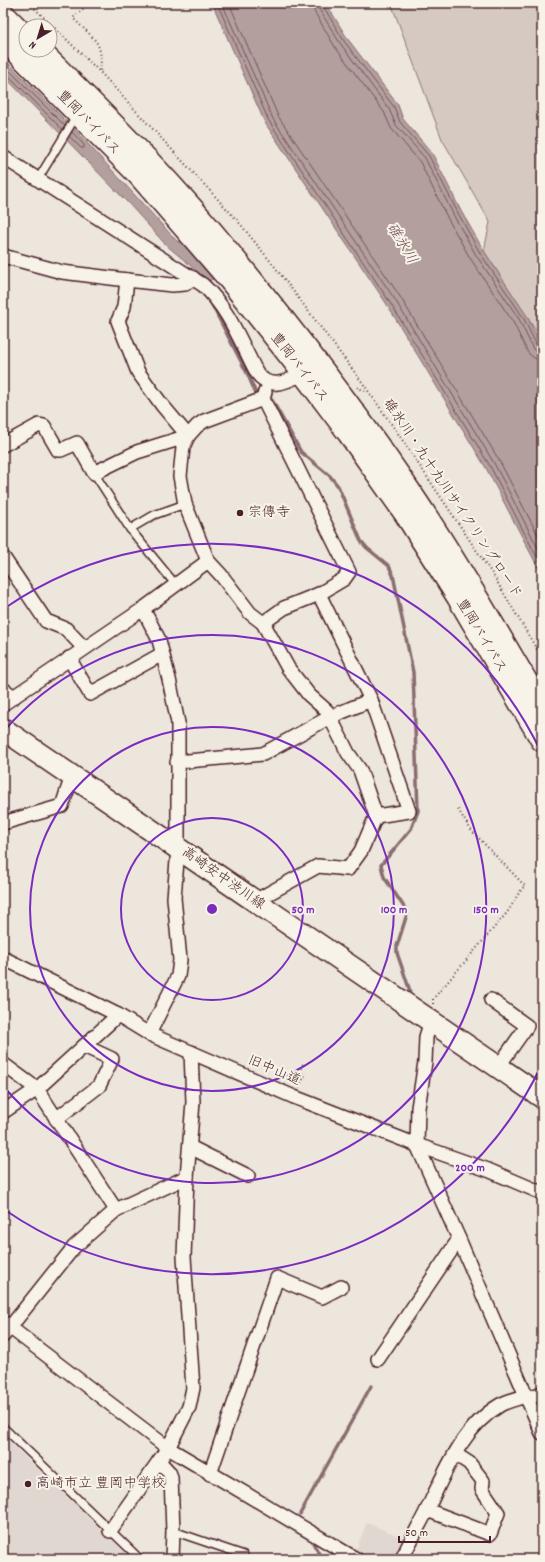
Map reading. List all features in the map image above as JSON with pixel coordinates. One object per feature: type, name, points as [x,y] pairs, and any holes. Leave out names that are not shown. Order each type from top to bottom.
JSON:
[{"type":"highway","points":[[3,14],[18,29]]},
{"type":"highway","name":"豊岡バイパス","points":[[3,38],[76,119],[139,175],[230,280],[319,370],[348,432],[405,513],[458,597],[542,740]]},
{"type":"highway","name":"豊岡バイパス","points":[[47,58],[108,118],[180,195],[247,274],[319,370],[372,437],[416,501],[459,568],[542,708]]},
{"type":"main road","name":"高崎安中渋川線","points":[[3,729],[542,1097]]},
{"type":"street","points":[[3,157],[203,285],[215,296],[233,325],[257,374],[264,381],[280,384],[319,370]]},
{"type":"street","points":[[3,256],[62,272],[127,280],[172,285],[185,284],[193,278]]},
{"type":"street","points":[[127,280],[124,307],[118,321],[138,372],[162,405],[188,436]]},
{"type":"street","points":[[263,623],[284,608],[319,594],[344,579],[350,572],[263,400],[268,382]]},
{"type":"street","points":[[255,901],[318,866],[348,869],[361,851],[376,816],[360,770],[348,753],[327,711],[309,695],[288,668],[263,623],[250,613],[221,574],[208,561],[185,504],[180,476],[183,447],[188,436],[204,421],[263,400]]},
{"type":"street","points":[[3,445],[39,425],[44,426],[58,450],[77,443],[94,473],[137,452],[188,436]]},
{"type":"street","points":[[3,557],[46,621],[66,629],[84,648]]},
{"type":"street","points":[[3,704],[143,609],[208,561]]},
{"type":"street","points":[[319,594],[371,700],[409,811],[376,816]]},
{"type":"street","points":[[143,609],[159,640],[170,679],[178,723],[178,848],[174,898],[180,960],[178,976],[149,1034]]},
{"type":"street","points":[[69,658],[90,694],[162,654]]},
{"type":"street","points":[[3,689],[14,697]]},
{"type":"street","points":[[177,762],[263,754],[330,717],[371,700]]},
{"type":"street","points":[[3,823],[62,806],[72,776]]},
{"type":"street","name":"旧中山道","points":[[3,958],[118,1016],[149,1034],[294,1097],[417,1145],[488,1170],[542,1193]]},
{"type":"street","points":[[491,1000],[527,1026],[498,1067]]},
{"type":"street","points":[[3,1112],[37,1089],[118,1016]]},
{"type":"street","points":[[431,1021],[426,1037],[425,1062],[418,1108],[417,1145],[542,1433]]},
{"type":"street","points":[[56,1119],[99,1086],[112,1059],[84,1046]]},
{"type":"street","points":[[110,1531],[168,1448],[189,1407],[193,1388],[184,1256],[187,1177],[194,1102],[191,1052]]},
{"type":"street","points":[[3,1064],[37,1089],[116,1210]]},
{"type":"street","points":[[190,1147],[248,1176]]},
{"type":"street","points":[[187,1177],[116,1210],[74,1248],[5,1328],[168,1448],[356,1559]]},
{"type":"street","points":[[378,1359],[459,1239]]},
{"type":"street","points":[[210,1474],[277,1278],[322,1297],[341,1287]]},
{"type":"street","points":[[402,1559],[427,1510],[445,1469],[466,1436],[485,1416],[500,1405],[542,1394]]},
{"type":"street","points":[[427,1510],[490,1534],[498,1513],[482,1489],[483,1481],[469,1462],[455,1454]]},
{"type":"street","points":[[159,1461],[165,1466],[171,1477],[173,1531],[172,1559]]},
{"type":"lane","points":[[38,179],[76,119]]},
{"type":"lane","points":[[94,473],[130,529],[176,585]]},
{"type":"lane","points":[[130,529],[154,515],[185,504]]},
{"type":"lane","points":[[3,1427],[140,1559]]},
{"type":"lane","points":[[173,1531],[244,1555]]},
{"type":"path","name":"碓氷川・九十九川サイクリングロード","points":[[29,3],[100,72],[237,220],[279,273],[362,382],[397,432],[493,575],[542,658]]},
{"type":"path","points":[[89,3],[73,18],[99,44],[102,59],[100,72]]},
{"type":"path","points":[[538,650],[542,654]]},
{"type":"path","points":[[431,1021],[433,999],[493,931],[511,908],[519,891],[525,886],[475,835],[457,808]]},
{"type":"path","points":[[294,1097],[305,1075],[299,1072],[303,1064]]},
{"type":"shaded area","points":[[391,3],[542,3],[542,340],[484,251],[490,222],[442,139]]},
{"type":"shaded area","name":"高崎市立 豊岡中学校","points":[[3,1436],[112,1540],[132,1559],[3,1559]]},
{"type":"shaded area","points":[[367,1523],[406,1539],[395,1559],[367,1559],[355,1552]]},
{"type":"water","name":"碓氷川","points":[[212,3],[326,3],[347,38],[398,105],[403,119],[432,153],[461,211],[484,251],[527,316],[542,348],[542,575],[486,468],[386,303],[265,123]]},
{"type":"water","points":[[3,58],[78,133],[174,238],[178,242],[182,242],[213,279],[209,281],[166,245],[129,204],[3,75]]},
{"type":"waterway","points":[[210,301],[248,375],[257,396]]},
{"type":"waterway","points":[[272,400],[301,452],[330,476],[338,486],[361,541],[367,548],[389,566],[393,575],[413,672],[418,811],[411,829],[381,865],[384,877],[406,910],[407,914],[397,946],[397,953],[410,991]]},
{"type":"waterway","points":[[300,1514],[371,1386]]},
{"type":"waterway","points":[[313,1543],[322,1559]]},
{"type":"place","name":"宗傳寺","points":[[240,513]]},
{"type":"place","name":"高崎市立 豊岡中学校","points":[[28,1484]]}]
